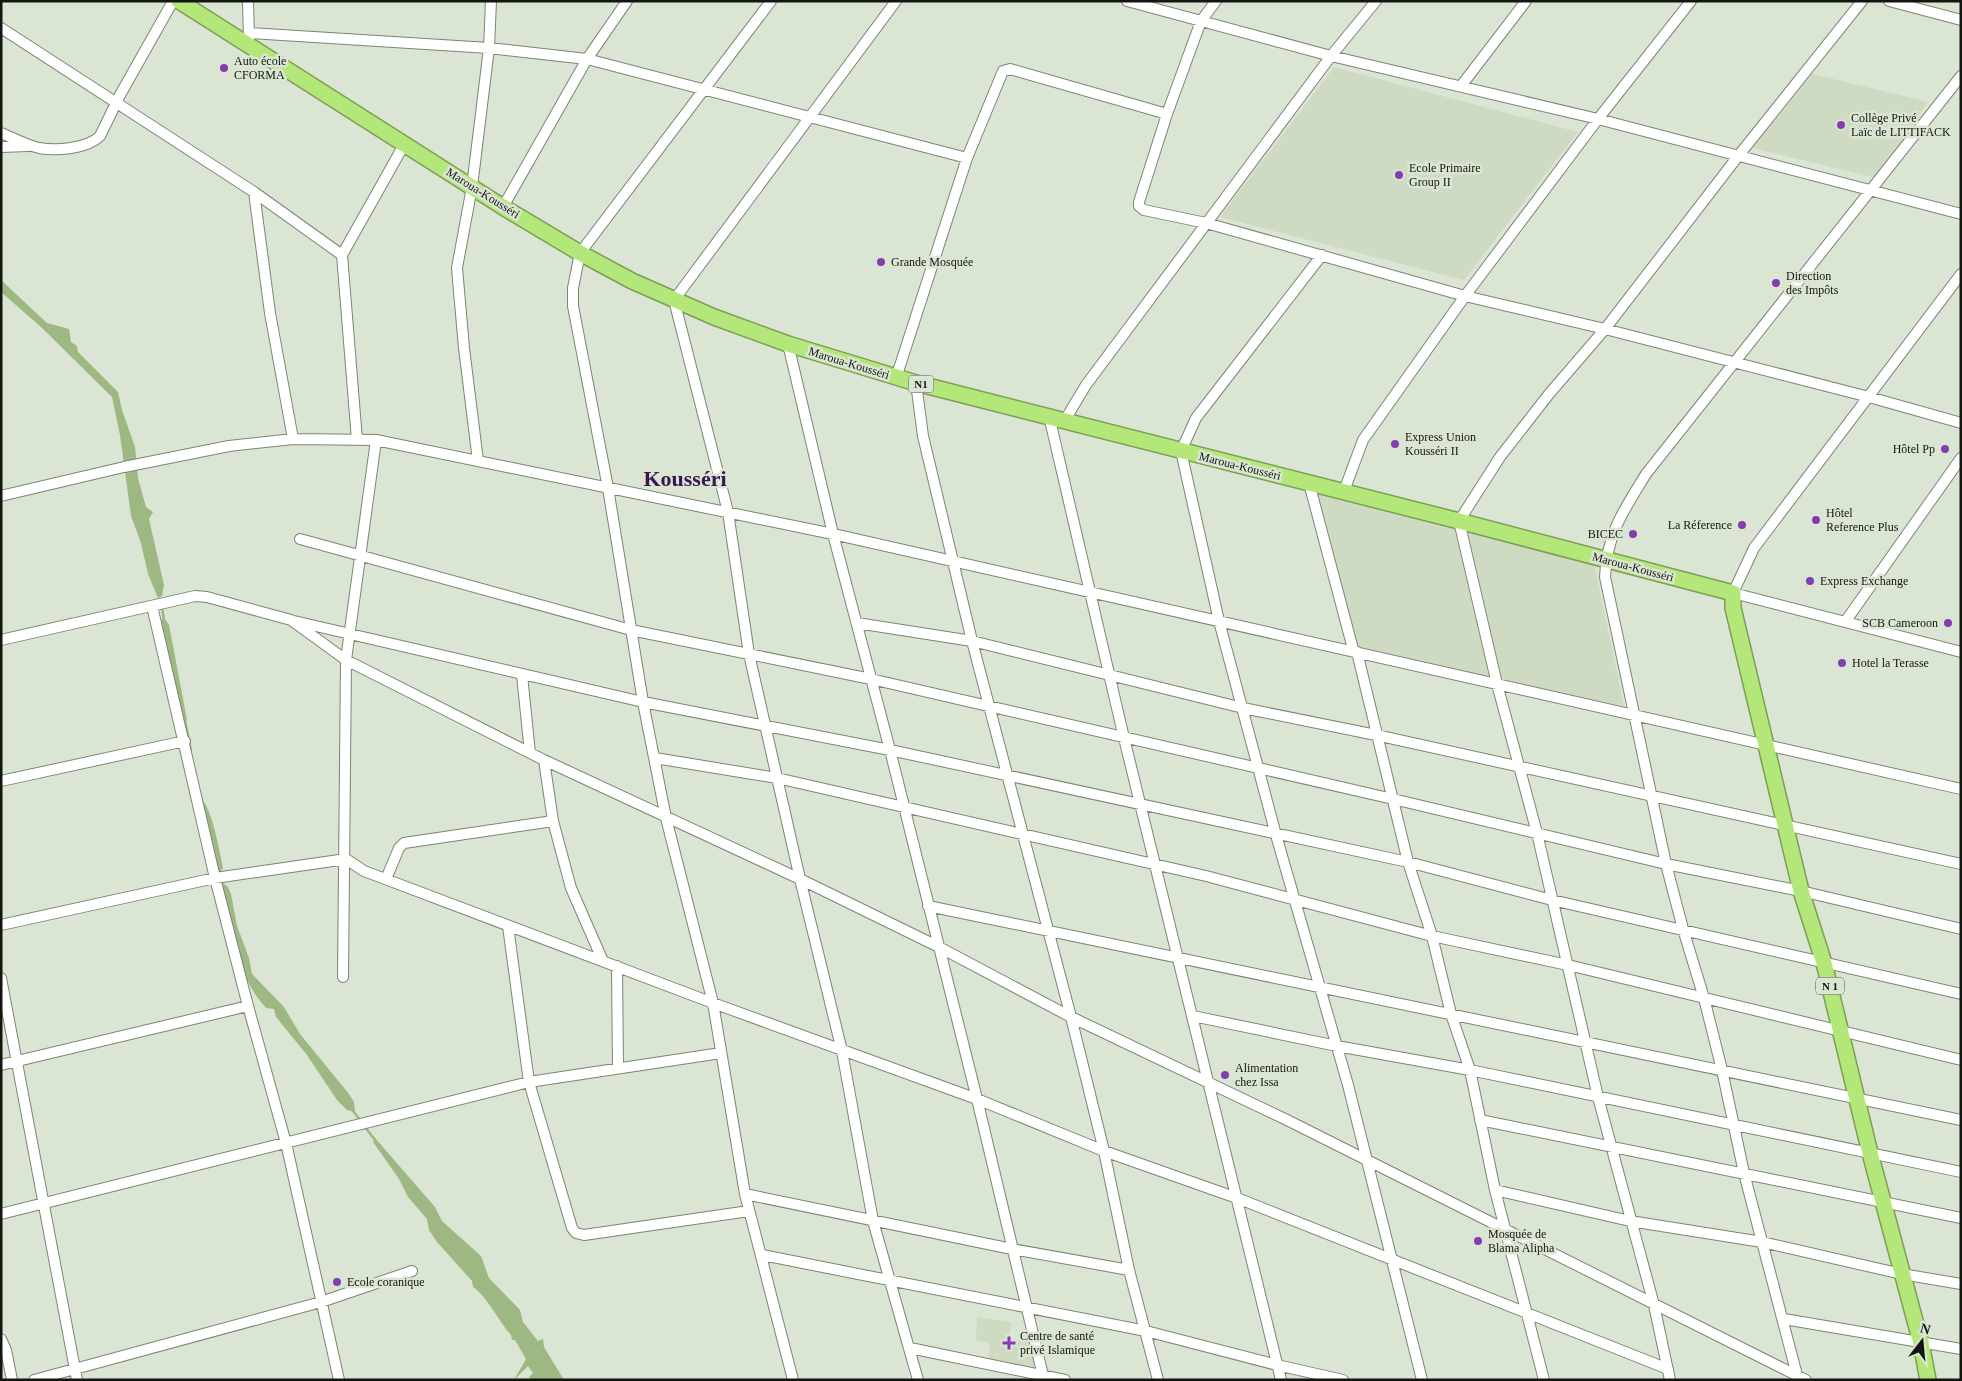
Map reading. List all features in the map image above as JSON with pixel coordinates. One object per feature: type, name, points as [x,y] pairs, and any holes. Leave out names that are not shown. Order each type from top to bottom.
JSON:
[{"type":"highway","name":"Maroua-Kousséri","points":[[179,1],[250,40],[405,144],[503,207],[580,253],[674,300],[788,344],[896,378],[1065,420],[1181,452],[1309,482],[1733,593]]},
{"type":"highway","name":"N 1","points":[[1733,593],[1733,608],[1801,891],[1824,963],[1842,1032],[1870,1152],[1921,1343],[1928,1380]]},
{"type":"street","points":[[1,147],[78,146],[95,141],[100,136],[173,1]]},
{"type":"street","points":[[248,1],[250,40],[489,48],[587,59],[812,116],[967,158]]},
{"type":"street","points":[[478,461],[464,348],[457,268],[472,187],[489,48],[491,1]]},
{"type":"street","points":[[503,207],[587,59],[627,1]]},
{"type":"street","points":[[771,1],[580,253],[573,288],[573,306],[608,488],[643,702],[666,818],[713,1003],[745,1194],[793,1380]]},
{"type":"street","points":[[896,1],[674,300],[728,512],[749,654],[800,879],[842,1050],[873,1221],[918,1380]]},
{"type":"street","points":[[1127,1],[1331,56],[1598,119],[1961,214]]},
{"type":"street","points":[[1216,1],[1201,21],[1167,114],[1139,206],[1144,210],[1206,224],[1322,255],[1464,296],[1735,362],[1961,423]]},
{"type":"street","points":[[1065,420],[1086,385],[1331,56],[1376,1]]},
{"type":"street","points":[[1461,86],[1526,1]]},
{"type":"street","points":[[1344,491],[1363,440],[1464,296],[1598,119],[1691,1]]},
{"type":"street","points":[[1670,1380],[1654,1305],[1598,1098],[1537,833],[1497,684],[1460,521],[1500,457],[1549,394],[1605,329],[1739,155],[1862,1]]},
{"type":"street","points":[[1888,1],[1961,20]]},
{"type":"street","points":[[1,28],[254,192],[342,255]]},
{"type":"street","points":[[896,378],[967,158],[1000,75],[1006,69],[1167,114]]},
{"type":"street","points":[[1800,1378],[1744,1173],[1722,1070],[1704,998],[1682,929],[1666,864],[1605,577],[1606,560],[1616,522],[1646,474],[1961,76]]},
{"type":"street","points":[[1,133],[39,148]]},
{"type":"street","points":[[357,440],[342,255],[405,144]]},
{"type":"street","points":[[254,192],[270,313],[293,439]]},
{"type":"street","points":[[1322,255],[1196,418],[1181,452],[1219,621],[1244,708],[1276,835],[1337,1046],[1422,1380]]},
{"type":"street","points":[[1961,274],[1754,548],[1733,593],[1961,652]]},
{"type":"street","points":[[788,344],[833,534],[890,750],[937,946],[977,1099],[1043,1377]]},
{"type":"street","points":[[916,383],[924,436],[972,641],[1104,1151],[1129,1270],[1158,1380]]},
{"type":"street","points":[[1049,416],[1108,674],[1142,806],[1177,957],[1281,1380]]},
{"type":"street","points":[[1,496],[124,467],[230,446],[293,439],[376,440],[833,534],[1961,789]]},
{"type":"street","points":[[343,977],[346,859],[346,660],[376,440]]},
{"type":"street","points":[[1845,622],[1961,458]]},
{"type":"street","points":[[1309,482],[1353,649],[1357,652],[1408,862],[1432,936],[1451,1014],[1470,1070],[1495,1190],[1544,1380]]},
{"type":"street","points":[[300,539],[631,630],[871,679],[1666,864],[1801,891],[1961,928]]},
{"type":"street","points":[[1,640],[195,596],[207,597],[349,634],[643,702],[890,750],[1276,835],[1408,862],[1552,900],[1961,994]]},
{"type":"street","points":[[154,606],[216,878],[248,1006],[286,1143],[339,1380]]},
{"type":"street","points":[[291,620],[346,660],[530,753],[800,879],[937,946],[1070,1017],[1365,1158],[1800,1378]]},
{"type":"street","points":[[857,623],[972,641],[1244,708],[1376,734],[1652,797],[1961,864]]},
{"type":"street","points":[[522,675],[530,753]]},
{"type":"street","points":[[1,781],[185,741]]},
{"type":"street","points":[[655,758],[777,778],[1206,876],[1432,936],[1568,965],[1961,1060]]},
{"type":"street","points":[[544,760],[553,821],[574,900],[602,959]]},
{"type":"street","points":[[386,879],[399,848],[404,843],[553,821]]},
{"type":"street","points":[[1,925],[216,878],[346,859],[364,871],[508,926],[602,959],[713,1003],[977,1099],[1104,1151],[1237,1198],[1668,1369]]},
{"type":"street","points":[[928,906],[1961,1120]]},
{"type":"street","points":[[508,926],[529,1082],[572,1228],[576,1233],[584,1236],[749,1211]]},
{"type":"street","points":[[617,966],[618,1068]]},
{"type":"street","points":[[1,978],[42,1204],[77,1380]]},
{"type":"street","points":[[1,1065],[248,1006]]},
{"type":"street","points":[[1193,1016],[1337,1046],[1470,1070],[1961,1172]]},
{"type":"street","points":[[1,1214],[529,1082],[721,1053]]},
{"type":"street","points":[[1480,1120],[1961,1218]]},
{"type":"street","points":[[1495,1190],[1630,1221],[1762,1242],[1902,1274],[1961,1284]]},
{"type":"street","points":[[745,1194],[873,1221],[1129,1270]]},
{"type":"street","points":[[762,1255],[1146,1331],[1344,1380]]},
{"type":"street","points":[[34,1380],[321,1302],[412,1271]]},
{"type":"street","points":[[1784,1319],[1961,1349]]},
{"type":"street","points":[[1,1338],[6,1350],[12,1380]]},
{"type":"street","points":[[910,1348],[1043,1377],[1065,1380]]},
{"type":"shaded area","name":"Ecole Primaire Group II","points":[[1334,67],[1578,132],[1464,280],[1220,217]]},
{"type":"shaded area","name":"Collège Privé Laïc de LITTIFACK","points":[[1809,73],[1928,102],[1877,178],[1752,148]]},
{"type":"shaded area","points":[[1,280],[47,323],[69,329],[71,342],[77,346],[78,352],[118,392],[135,447],[138,478],[146,507],[153,512],[149,519],[164,585],[162,596],[158,598],[148,574],[141,543],[131,516],[120,435],[112,397],[41,327],[1,292]]},
{"type":"shaded area","points":[[1311,487],[1594,562],[1624,706],[1353,649]]},
{"type":"shaded area","points":[[162,618],[169,625],[187,720],[183,723],[161,624]]},
{"type":"shaded area","points":[[201,799],[209,811],[215,831],[223,868],[220,872],[216,867]]},
{"type":"shaded area","points":[[222,882],[228,887],[231,894],[237,926],[249,958],[252,974],[284,1007],[300,1034],[349,1094],[354,1102],[355,1112],[347,1110],[337,1100],[307,1055],[276,1017],[274,1009],[266,1008],[249,984],[240,960],[221,885]]},
{"type":"shaded area","points":[[375,1138],[435,1207],[442,1221],[481,1256],[489,1278],[520,1310],[523,1322],[538,1341],[543,1339],[544,1347],[564,1380],[531,1380],[529,1377],[533,1373],[528,1366],[514,1380],[526,1359],[515,1340],[512,1340],[511,1335],[488,1303],[473,1287],[472,1281],[437,1242],[429,1230],[427,1219],[408,1197],[399,1179],[373,1142]]},
{"type":"shaded area","name":"Centre de santé privé Islamique","points":[[977,1317],[1011,1322],[1009,1338],[1029,1342],[1030,1356],[1035,1357],[1034,1369],[988,1362],[990,1344],[976,1340]]},
{"type":"waterway","points":[[162,607],[164,621]]},
{"type":"waterway","points":[[185,720],[191,751]]},
{"type":"waterway","points":[[353,1111],[360,1120]]},
{"type":"waterway","points":[[365,1127],[375,1140]]},
{"type":"place","name":"Auto école CFORMA","points":[[224,68]]},
{"type":"place","name":"Collège Privé Laïc de LITTIFACK","points":[[1841,125]]},
{"type":"place","name":"Ecole Primaire Group II","points":[[1399,175]]},
{"type":"place","name":"Grande Mosquée","points":[[881,262]]},
{"type":"place","name":"Direction des Impôts","points":[[1776,283]]},
{"type":"place","name":"Express Union Kousséri II","points":[[1395,444]]},
{"type":"place","name":"Hôtel Pp","points":[[1945,449]]},
{"type":"place","name":"Hôtel Reference Plus","points":[[1816,520]]},
{"type":"place","name":"La Réference","points":[[1742,525]]},
{"type":"place","name":"BICEC","points":[[1633,534]]},
{"type":"place","name":"Express Exchange","points":[[1810,581]]},
{"type":"place","name":"SCB Cameroon","points":[[1948,623]]},
{"type":"place","name":"Hotel la Terasse","points":[[1842,663]]},
{"type":"place","name":"Alimentation chez Issa","points":[[1225,1075]]},
{"type":"place","name":"Mosquée de Blama Alipha","points":[[1478,1241]]},
{"type":"place","name":"Ecole coranique","points":[[337,1282]]},
{"type":"place","name":"Centre de santé privé Islamique","points":[[1009,1343]]},
{"type":"district","name":"Kousséri","points":[[685,478]]}]
